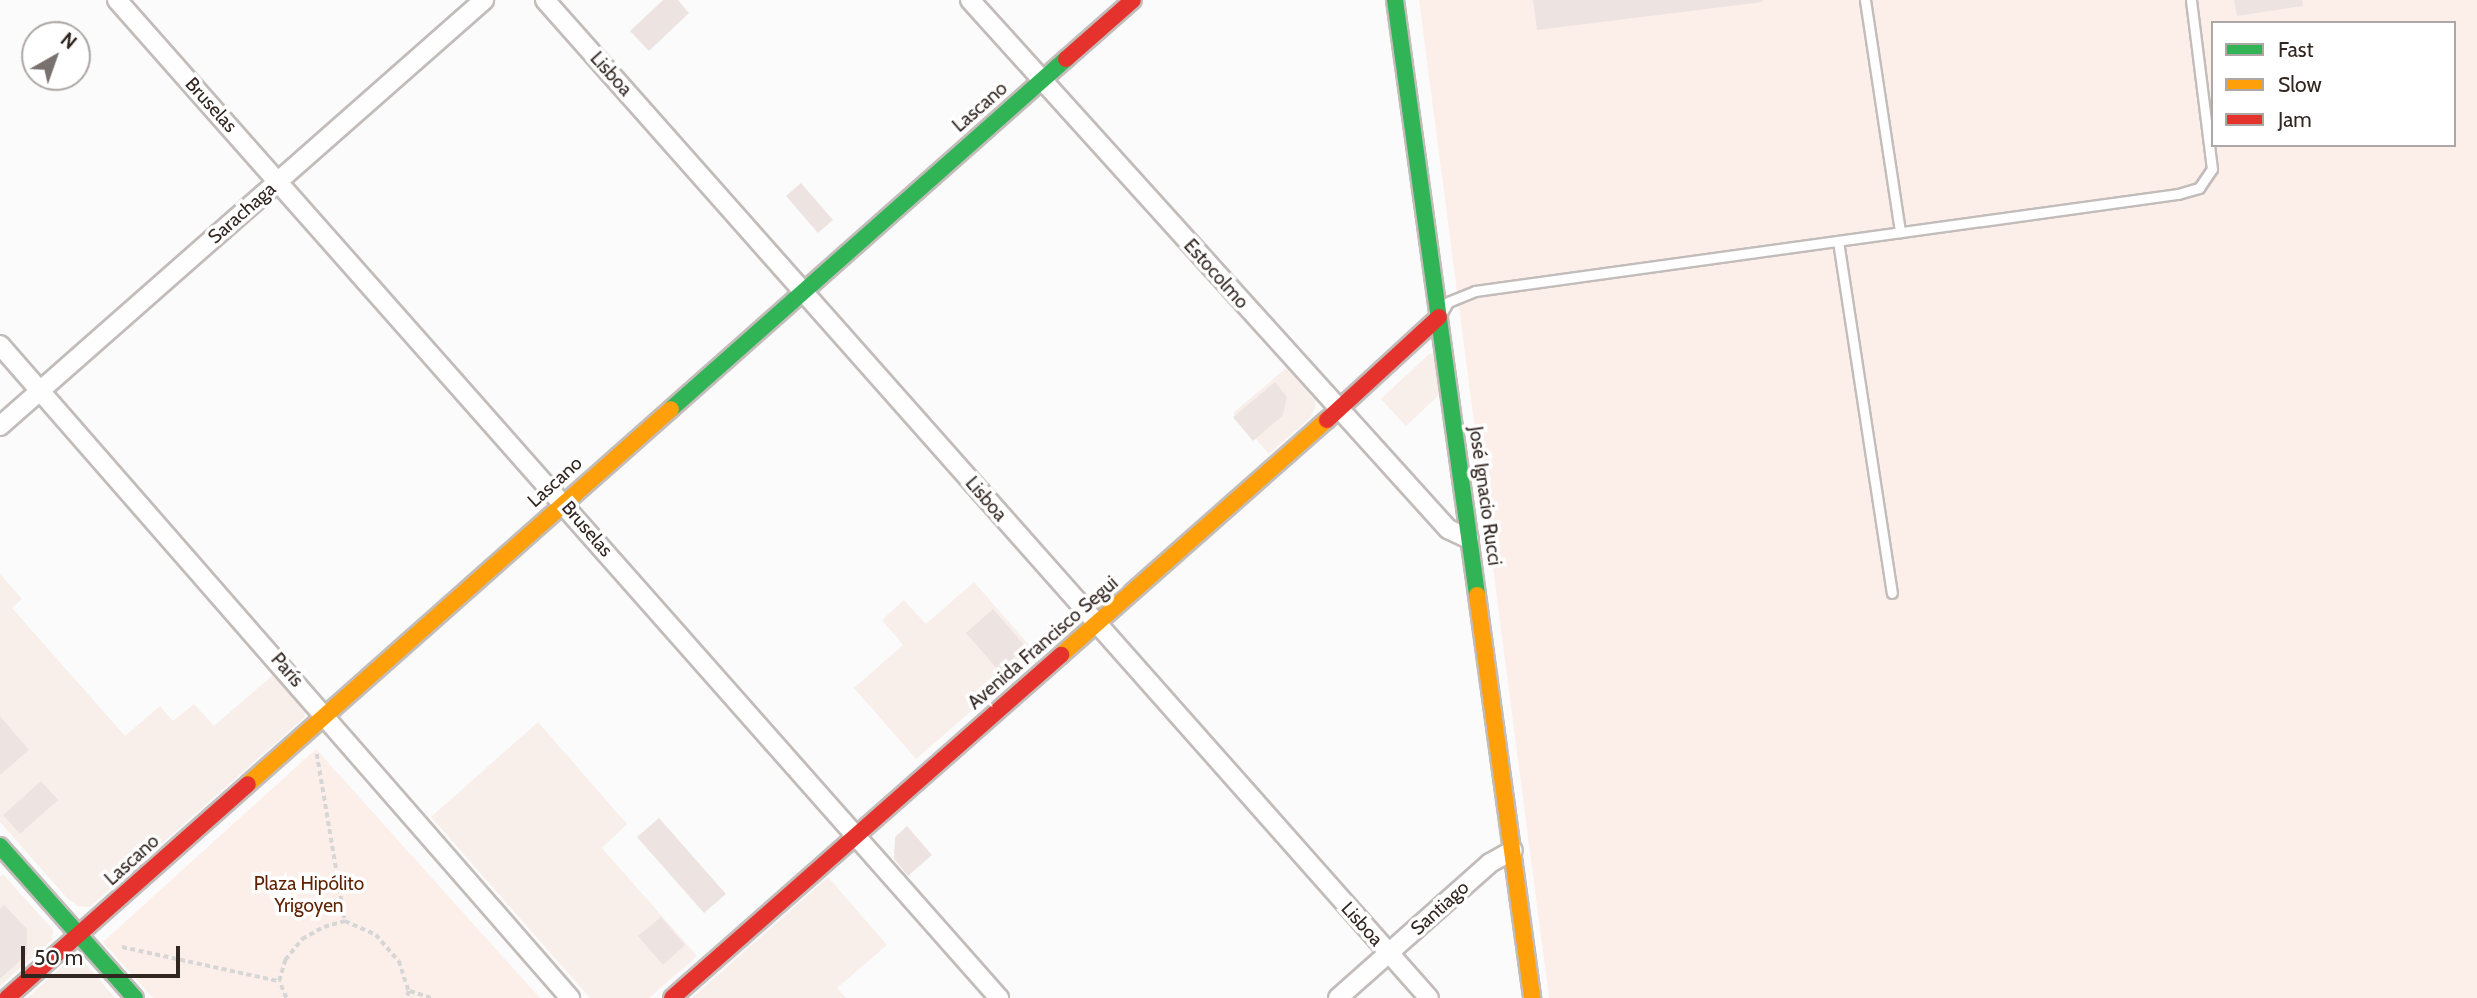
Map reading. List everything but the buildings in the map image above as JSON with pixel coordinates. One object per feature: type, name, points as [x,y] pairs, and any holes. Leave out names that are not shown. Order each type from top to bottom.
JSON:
[{"type":"street","name":"Bruselas","points":[[117,0],[999,998]]},
{"type":"street","name":"Sarachaga","points":[[0,426],[484,0]]},
{"type":"street","name":"Lisboa","points":[[545,0],[1429,998]]},
{"type":"street","name":"Estocolmo","points":[[970,0],[1448,529],[1469,539]]},
{"type":"street","name":"Lascano","points":[[7,998],[563,502],[1133,0]]},
{"type":"street","name":"José Ignacio Rucci","points":[[1395,0],[1532,998]]},
{"type":"street","name":"Avenida Francisco Segui","points":[[672,998],[1340,410],[1439,317]]},
{"type":"street","name":"París","points":[[0,345],[326,715],[570,998]]},
{"type":"street","points":[[0,846],[135,998]]},
{"type":"street","name":"Santiago","points":[[1338,998],[1490,863],[1513,850]]},
{"type":"lane","points":[[1865,0],[1900,232]]},
{"type":"lane","points":[[1439,317],[1448,302],[1475,291],[2178,194],[2199,188],[2212,169],[2191,0]]},
{"type":"lane","points":[[1838,241],[1892,593]]},
{"type":"path","points":[[316,749],[345,921]]},
{"type":"path","points":[[286,998],[279,981],[285,960],[302,939],[324,927],[345,921],[376,935],[400,961],[409,991],[407,998]]},
{"type":"path","points":[[116,945],[279,981]]},
{"type":"path","points":[[409,991],[431,998]]},
{"type":"shaded area","points":[[1429,354],[1433,354],[1442,392],[1406,426],[1381,399]]},
{"type":"shaded area","points":[[1286,368],[1315,400],[1316,406],[1310,418],[1269,454],[1233,413]]},
{"type":"shaded area","points":[[0,574],[22,599],[12,608],[125,736],[160,706],[173,721],[194,704],[214,726],[274,674],[304,709],[305,717],[90,907],[78,906],[67,898],[0,822]]},
{"type":"shaded area","points":[[974,582],[1037,654],[916,759],[854,688],[903,645],[882,620],[904,600],[926,624]]},
{"type":"shaded area","points":[[538,722],[627,824],[602,848],[697,956],[649,998],[590,998],[431,817]]},
{"type":"shaded area","points":[[3,874],[53,930],[52,940],[0,986],[0,877]]},
{"type":"shaded area","points":[[828,877],[887,945],[837,988],[846,998],[692,998]]},
{"type":"shaded area","points":[[76,959],[85,963],[115,998],[27,998],[68,961]]},
{"type":"green space","points":[[1419,0],[2477,0],[2477,998],[1549,998]]},
{"type":"green space","name":"Plaza Hipólito Yrigoyen","points":[[316,749],[540,998],[153,998],[103,942]]},
{"type":"traffic: fast","points":[[1395,0],[1477,595]]},
{"type":"traffic: fast","points":[[671,409],[1066,59]]},
{"type":"traffic: fast","points":[[0,846],[135,998]]},
{"type":"traffic: slow","points":[[248,784],[671,409]]},
{"type":"traffic: slow","points":[[1061,655],[1327,420]]},
{"type":"traffic: slow","points":[[1477,595],[1532,998]]},
{"type":"traffic: jam","points":[[1066,59],[1133,0]]},
{"type":"traffic: jam","points":[[1327,420],[1439,317]]},
{"type":"traffic: jam","points":[[672,998],[1061,655]]},
{"type":"traffic: jam","points":[[7,998],[248,784]]}]
